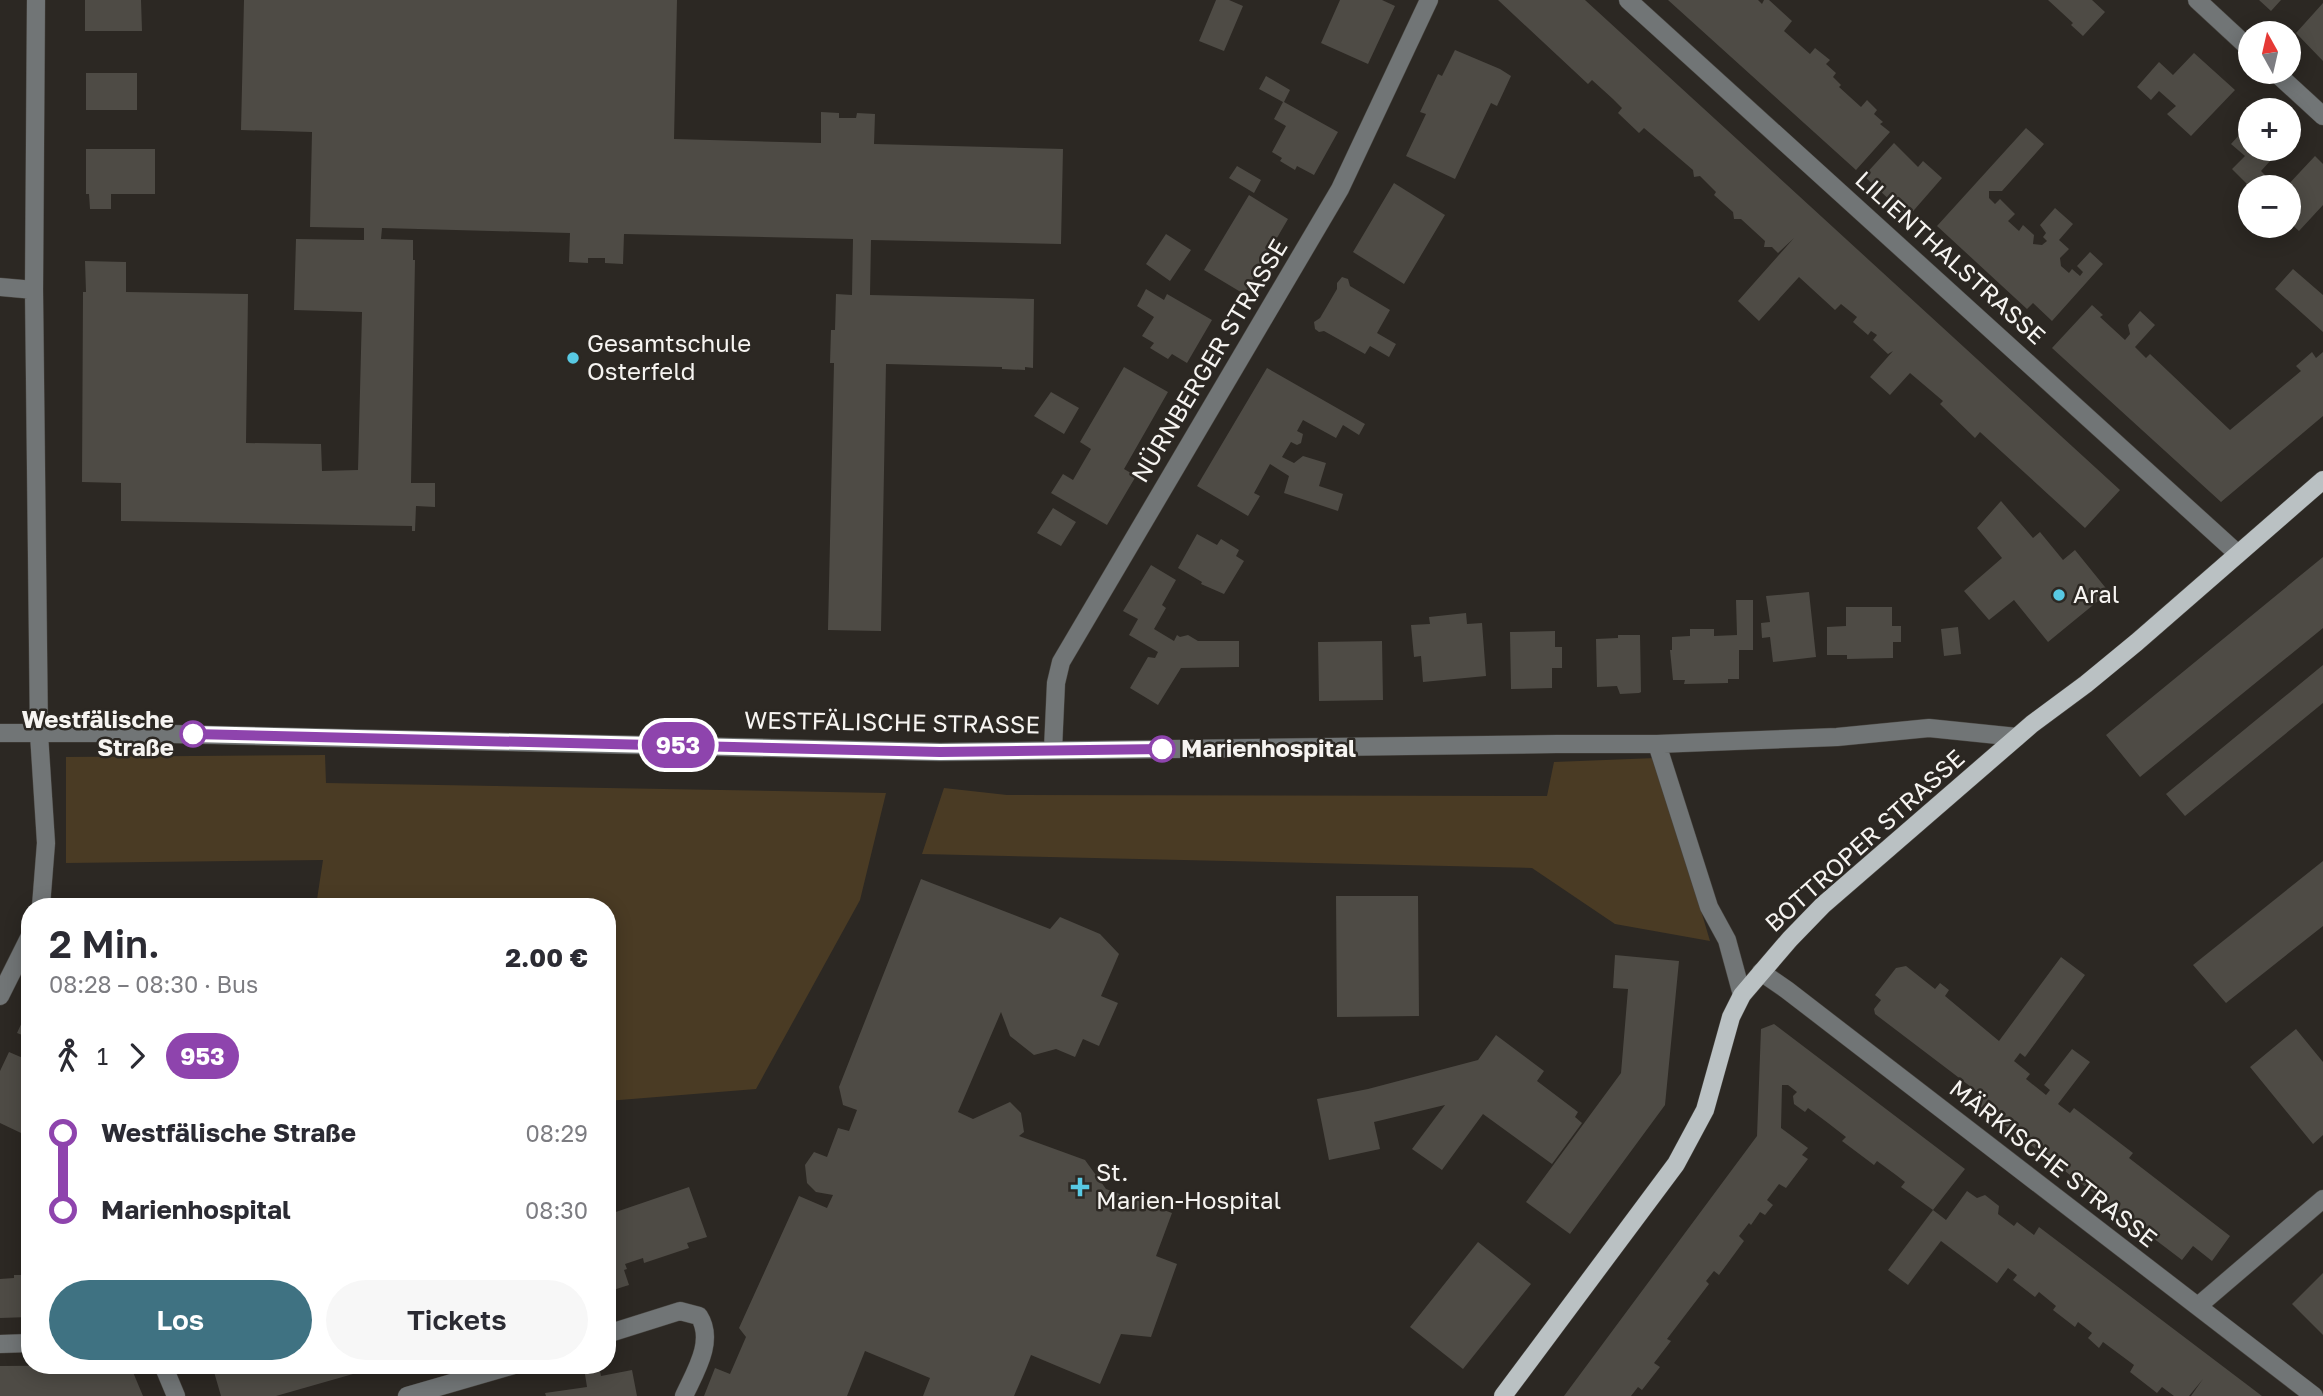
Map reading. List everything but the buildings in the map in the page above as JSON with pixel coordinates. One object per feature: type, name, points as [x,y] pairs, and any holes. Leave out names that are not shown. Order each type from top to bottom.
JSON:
[{"type":"main road","name":"BOTTROPER STRASSE","points":[[1503,1396],[1668,1175],[1692,1138],[1705,1110],[1731,1017],[1742,995],[1761,972],[1823,905],[2017,737],[2096,676],[2323,480]]},
{"type":"street","points":[[36,0],[34,290],[39,734],[46,843],[42,898]]},
{"type":"street","name":"NÜRNBERGER STRASSE","points":[[1053,749],[1056,683],[1061,662],[1340,189],[1429,0]]},
{"type":"street","name":"LILIENTHALSTRASSE","points":[[1628,0],[2238,554]]},
{"type":"street","points":[[2197,0],[2238,38]]},
{"type":"street","points":[[2288,84],[2323,116]]},
{"type":"street","points":[[0,286],[34,290]]},
{"type":"street","name":"WESTFÄLISCHE STRASSE","points":[[0,733],[208,734],[940,752],[1657,744],[1837,737],[1929,728],[2017,737]]},
{"type":"street","points":[[1657,744],[1709,907],[1727,940],[1742,995]]},
{"type":"street","points":[[0,996],[21,954]]},
{"type":"street","name":"MÄRKISCHE STRASSE","points":[[1761,972],[2314,1396]]},
{"type":"street","points":[[2198,1306],[2323,1199]]},
{"type":"street","points":[[616,1331],[680,1311],[699,1316],[706,1334],[705,1347],[684,1396]]},
{"type":"street","points":[[0,1344],[21,1343]]},
{"type":"street","points":[[167,1374],[176,1396]]},
{"type":"street","points":[[407,1396],[483,1374]]},
{"type":"shaded area","points":[[325,755],[326,783],[886,793],[860,900],[756,1089],[616,1100],[616,898],[317,898],[323,860],[66,863],[66,757]]},
{"type":"shaded area","points":[[1656,758],[1710,941],[1615,924],[1532,868],[922,854],[944,788],[1007,795],[1547,796],[1554,762]]},
{"type":"bus line","name":"953","points":[[193,734],[940,752],[1162,749]]},
{"type":"place","name":"Gesamtschule Osterfeld","points":[[573,358]]},
{"type":"place","name":"Aral","points":[[2059,595]]},
{"type":"place","name":"Westfälische Straße","points":[[193,734]]},
{"type":"place","name":"Marienhospital","points":[[1162,749]]},
{"type":"place","name":"St. Marien-Hospital","points":[[1080,1187]]}]
